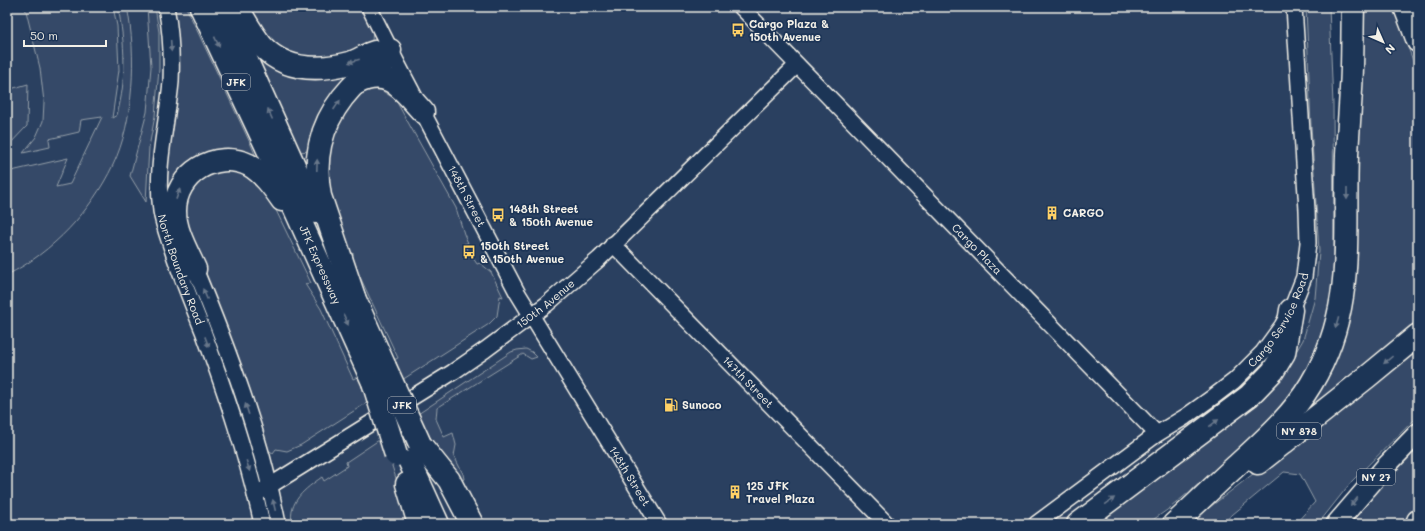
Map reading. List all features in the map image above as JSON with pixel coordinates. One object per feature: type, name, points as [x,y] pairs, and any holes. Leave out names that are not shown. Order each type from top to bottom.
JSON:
[{"type":"highway","name":"JFK Expressway","points":[[201,7],[318,259],[376,374]]},
{"type":"highway","name":"JFK Expressway","points":[[224,7],[249,66],[354,297],[376,374]]},
{"type":"highway","points":[[237,7],[262,46],[279,59],[298,67],[329,68],[361,59],[375,52],[390,50],[386,60],[365,74],[350,88],[333,110],[324,128],[318,150],[317,178],[322,204],[354,297]]},
{"type":"highway","points":[[1339,7],[1347,155]]},
{"type":"highway","points":[[1175,524],[1273,432],[1303,396],[1326,354],[1337,323],[1343,294],[1346,252],[1347,155],[1352,87],[1353,7]]},
{"type":"highway","points":[[1405,7],[1418,41]]},
{"type":"highway","points":[[350,88],[370,78],[386,78],[400,87],[423,112]]},
{"type":"highway","points":[[195,269],[176,221],[174,210],[176,197],[182,185],[194,171],[212,162],[227,160],[250,166],[266,180],[277,193],[318,259]]},
{"type":"highway","points":[[1078,524],[1249,396],[1273,371],[1284,353],[1291,310]]},
{"type":"highway","name":"NY 878","points":[[1175,524],[1304,428],[1418,335]]},
{"type":"highway","points":[[376,374],[438,524]]},
{"type":"highway","points":[[407,450],[407,485],[419,524]]},
{"type":"highway","points":[[407,450],[456,524]]},
{"type":"highway","points":[[407,450],[449,480],[472,524]]},
{"type":"main road","name":"NY 27","points":[[1336,524],[1386,466],[1418,433]]},
{"type":"street","name":"North Boundary Road","points":[[166,7],[170,30],[171,63],[169,94],[161,153],[161,211],[181,279],[199,321],[222,384],[249,468],[262,524]]},
{"type":"street","name":"148th Street","points":[[370,7],[390,50],[517,292],[659,524]]},
{"type":"street","name":"Cargo Plaza","points":[[741,7],[1157,434]]},
{"type":"street","name":"Cargo Service Road","points":[[1036,524],[1157,434],[1185,417],[1234,381],[1253,364],[1273,340],[1291,310],[1304,277],[1308,243],[1294,7]]},
{"type":"street","name":"150th Avenue","points":[[255,495],[453,372],[486,350],[531,316],[566,288],[613,244],[797,65]]},
{"type":"street","name":"147th Street","points":[[613,244],[870,507],[877,524]]},
{"type":"street","name":"North Boundary Road","points":[[195,269],[235,370],[264,462],[278,524]]},
{"type":"street","points":[[870,507],[888,524]]},
{"type":"shaded area","points":[[7,7],[1312,7],[1328,277],[1302,362],[1106,524],[7,524]]},
{"type":"shaded area","points":[[25,7],[113,7],[117,26],[119,70],[112,118],[117,115],[124,74],[122,34],[118,7],[127,7],[132,45],[132,88],[120,148],[113,165],[94,198],[69,229],[55,242],[24,266],[7,275],[7,172],[68,158],[56,187],[70,184],[102,117],[81,120],[79,132],[49,139],[50,147],[23,153],[36,137],[43,121],[44,102],[40,68]]},
{"type":"shaded area","points":[[147,7],[155,7],[159,32],[159,69],[155,116],[149,147],[146,202],[130,176],[147,112],[151,67]]},
{"type":"shaded area","points":[[168,7],[186,7],[260,167],[223,153],[167,206],[163,148]]},
{"type":"shaded area","points":[[241,7],[361,7],[373,29],[372,41],[363,52],[342,59],[280,55]]},
{"type":"shaded area","points":[[1306,7],[1329,7],[1333,104],[1334,256],[1331,306],[1315,355],[1287,402],[1255,437],[1170,508],[1147,524],[1092,524],[1282,375],[1303,340],[1315,298],[1319,251],[1311,125]]},
{"type":"shaded area","points":[[1361,7],[1393,7],[1418,74],[1418,320],[1294,421],[1348,311]]},
{"type":"shaded area","points":[[251,42],[266,57],[371,62],[311,151],[298,152]]},
{"type":"shaded area","points":[[28,84],[27,126],[7,147],[7,90]]},
{"type":"shaded area","points":[[364,89],[381,90],[395,99],[456,208],[468,243],[464,244],[477,264],[480,263],[491,272],[503,297],[500,296],[497,316],[489,324],[301,445],[287,451],[276,449],[273,453],[266,449],[192,250],[181,202],[209,170],[233,168],[256,180],[272,202],[311,283],[305,284],[321,309],[353,379],[398,358],[353,262],[353,253],[347,250],[322,170],[338,113]]},
{"type":"shaded area","points":[[1418,344],[1418,416],[1352,481],[1318,524],[1295,524],[1315,502],[1300,474],[1284,472],[1221,524],[1188,524],[1357,394]]},
{"type":"shaded area","points":[[526,349],[537,357],[531,359],[523,354],[437,408],[436,419],[444,437],[453,433],[456,445],[454,456],[464,479],[457,485],[436,443],[392,466],[411,524],[292,524],[291,516],[295,502],[304,491],[322,477],[324,481],[347,466],[346,462],[511,352]]},
{"type":"shaded area","points":[[1418,447],[1418,500],[1404,524],[1348,524],[1360,509]]},
{"type":"place","name":"Cargo Plaza & 150th Avenue","points":[[738,30]]},
{"type":"place","name":"CARGO","points":[[1052,213]]},
{"type":"place","name":"148th Street & 150th Avenue","points":[[498,215]]},
{"type":"place","name":"150th Street & 150th Avenue","points":[[469,252]]},
{"type":"place","name":"Sunoco","points":[[671,405]]},
{"type":"place","name":"125 JFK Travel Plaza","points":[[735,492]]}]
